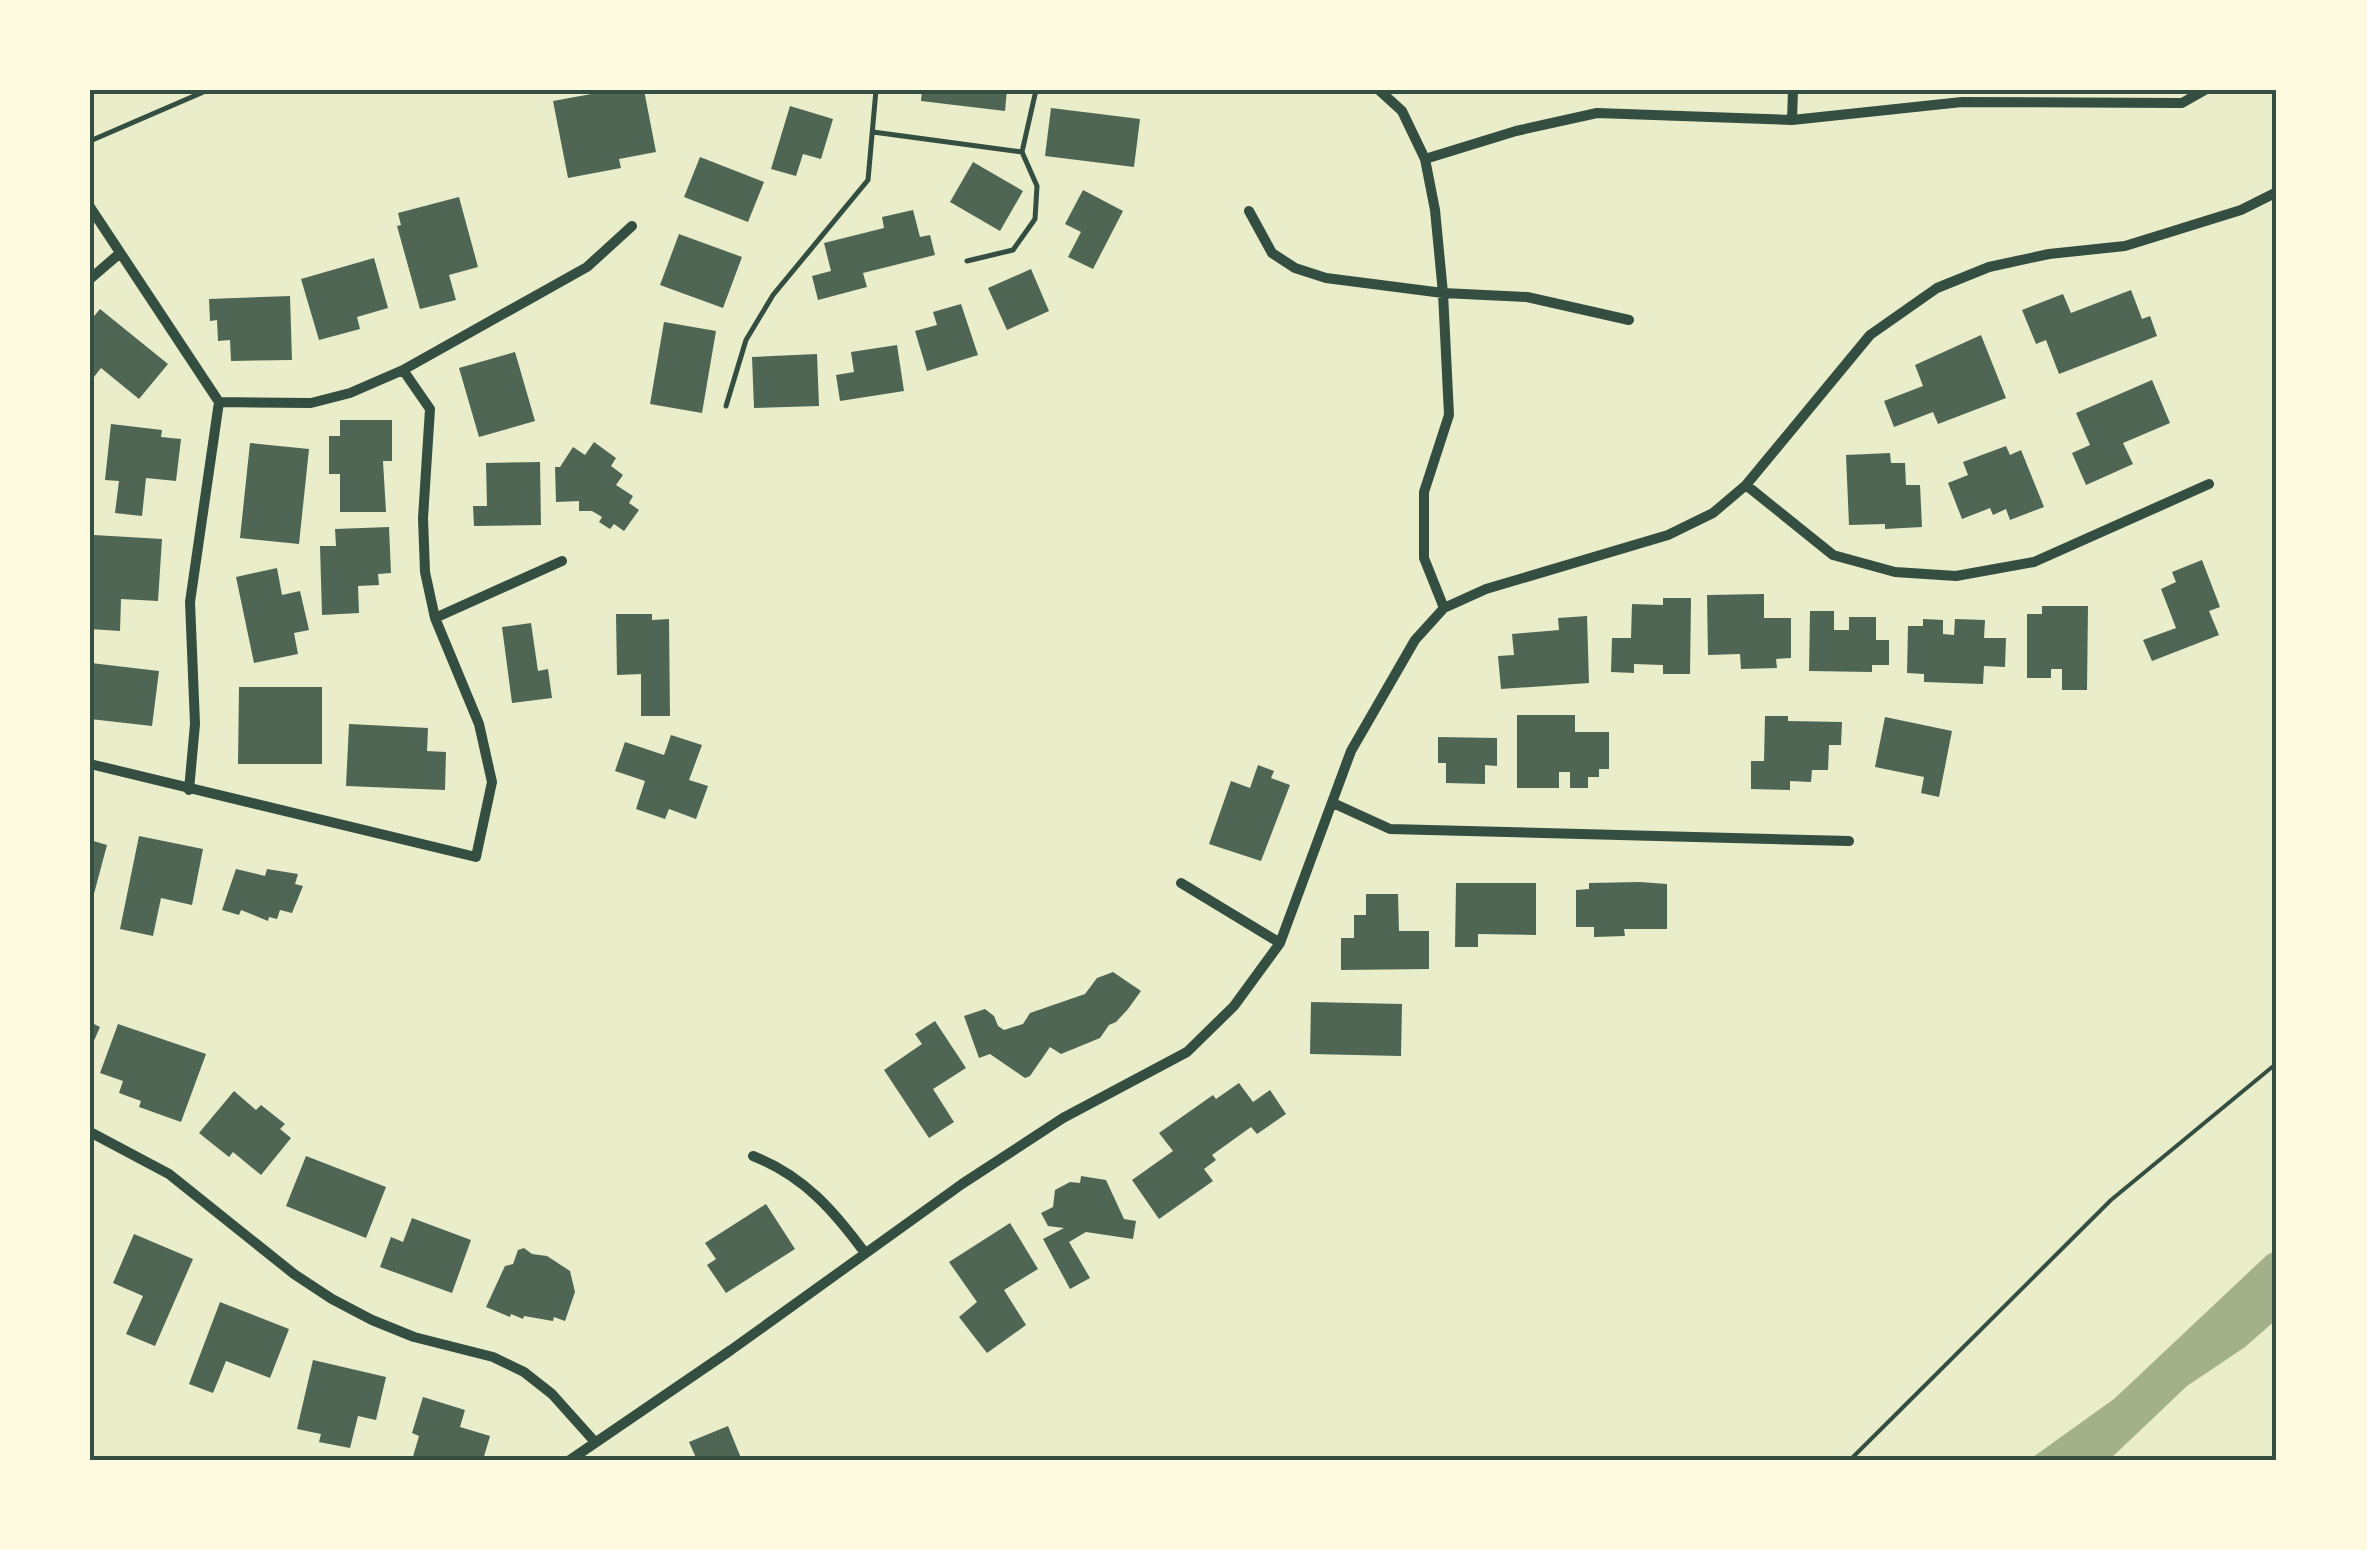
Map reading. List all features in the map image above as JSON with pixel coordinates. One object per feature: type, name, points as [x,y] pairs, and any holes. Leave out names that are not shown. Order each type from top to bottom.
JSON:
[{"type":"street","points":[[1379,90],[1402,112],[1425,159],[1435,210],[1450,415],[1424,492],[1424,558],[1444,608]]},
{"type":"street","points":[[1792,90],[1792,120]]},
{"type":"street","points":[[1425,159],[1516,131],[1597,112],[1792,120],[1962,102],[2182,104],[2205,90]]},
{"type":"street","points":[[570,1460],[1063,1118],[1187,1052],[1234,1006],[1280,943],[1351,752],[1415,640],[1444,608],[1486,589],[1668,536],[1713,514],[1746,484],[1870,335],[1937,288],[1989,267],[2049,254],[2125,246],[2241,210],[2277,192]]},
{"type":"street","points":[[90,207],[218,402],[190,602],[196,724],[189,790]]},
{"type":"street","points":[[1250,211],[1272,253],[1294,268],[1326,278],[1443,294],[1527,297],[1629,320]]},
{"type":"street","points":[[218,402],[311,402],[350,393],[403,370],[587,267],[632,226]]},
{"type":"street","points":[[90,278],[119,254]]},
{"type":"street","points":[[90,764],[476,856],[492,782],[479,724],[435,618],[425,572],[422,518],[430,409],[403,370]]},
{"type":"street","points":[[1746,484],[1833,555],[1894,572],[1956,576],[2034,562],[2209,484]]},
{"type":"street","points":[[435,618],[562,561]]},
{"type":"street","points":[[1333,803],[1390,830],[1849,841]]},
{"type":"street","points":[[1181,883],[1280,943]]},
{"type":"street","points":[[90,1132],[169,1174],[294,1274],[332,1299],[386,1326],[492,1357],[524,1372],[552,1394],[595,1442]]},
{"type":"street","points":[[754,1156],[808,1186],[832,1208],[865,1254]]},
{"type":"lane","points":[[90,140],[208,90]]},
{"type":"lane","points":[[726,406],[746,340],[773,295],[868,180],[876,90]]},
{"type":"lane","points":[[967,261],[1013,250],[1035,220],[1037,186],[1022,152],[1036,90]]},
{"type":"lane","points":[[873,132],[1022,152]]},
{"type":"path","points":[[1850,1460],[2111,1200],[2277,1062]]},
{"type":"shaded area","points":[[2277,1250],[2277,1319],[2245,1347],[2187,1386],[2109,1460],[2029,1460],[2114,1399],[2267,1255]]},
{"type":"building","points":[[613,90],[644,90],[656,152],[619,159],[621,168],[568,178],[553,101]]},
{"type":"building","points":[[922,90],[1007,90],[1005,111],[921,101]]},
{"type":"building","points":[[790,106],[833,119],[821,159],[803,154],[796,176],[771,169]]},
{"type":"building","points":[[1051,108],[1140,119],[1134,167],[1045,156]]},
{"type":"building","points":[[700,157],[764,182],[748,222],[684,197]]},
{"type":"building","points":[[973,162],[1023,191],[1000,231],[950,202]]},
{"type":"building","points":[[1083,190],[1123,211],[1093,269],[1068,257],[1081,232],[1065,224]]},
{"type":"building","points":[[459,197],[478,267],[449,275],[456,300],[420,309],[397,226],[401,225],[398,213]]},
{"type":"building","points":[[913,210],[920,237],[930,235],[935,255],[863,273],[867,287],[818,300],[812,276],[831,271],[824,243],[884,228],[882,217]]},
{"type":"building","points":[[679,234],[742,257],[723,308],[660,285]]},
{"type":"building","points":[[374,258],[388,308],[357,317],[360,329],[319,340],[301,279]]},
{"type":"building","points":[[1031,269],[1049,311],[1007,330],[988,288]]},
{"type":"building","points":[[2131,290],[2142,319],[2150,316],[2157,336],[2059,374],[2046,340],[2036,344],[2022,310],[2063,294],[2071,313]]},
{"type":"building","points":[[290,296],[292,360],[231,361],[230,340],[218,341],[217,320],[210,321],[209,299]]},
{"type":"building","points":[[961,304],[978,355],[927,371],[915,331],[937,325],[933,312]]},
{"type":"building","points":[[100,309],[168,364],[139,399],[101,368],[90,382],[90,321]]},
{"type":"building","points":[[664,322],[716,331],[702,413],[650,404]]},
{"type":"building","points":[[1981,335],[2006,398],[1938,424],[1933,412],[1894,427],[1884,401],[1923,386],[1915,365]]},
{"type":"building","points":[[897,345],[904,391],[840,401],[836,375],[854,372],[851,352]]},
{"type":"building","points":[[515,352],[535,421],[479,437],[459,368]]},
{"type":"building","points":[[817,354],[819,406],[754,408],[752,357]]},
{"type":"building","points":[[2152,380],[2170,423],[2123,443],[2133,464],[2086,485],[2072,453],[2090,445],[2076,413]]},
{"type":"building","points":[[340,420],[392,420],[392,461],[383,461],[386,512],[340,512],[340,474],[329,474],[329,436],[340,436]]},
{"type":"building","points":[[111,424],[162,430],[161,437],[181,439],[176,481],[146,478],[142,516],[115,513],[119,481],[105,480]]},
{"type":"building","points":[[594,442],[616,458],[611,466],[623,475],[616,485],[633,496],[629,503],[639,510],[624,531],[614,524],[610,529],[592,511],[579,511],[579,501],[556,502],[555,467],[560,467],[573,447],[585,455]]},
{"type":"building","points":[[250,443],[309,449],[299,544],[240,538]]},
{"type":"building","points":[[2006,446],[2010,455],[2021,450],[2044,507],[2010,520],[2006,509],[1993,515],[1990,508],[1962,519],[1948,483],[1968,475],[1963,462]]},
{"type":"building","points":[[1890,453],[1891,463],[1905,463],[1906,485],[1920,485],[1922,527],[1885,529],[1885,524],[1849,525],[1846,455]]},
{"type":"building","points":[[540,462],[541,525],[474,526],[473,506],[487,506],[486,463]]},
{"type":"building","points":[[389,527],[391,573],[378,574],[379,585],[358,586],[359,613],[322,615],[320,546],[336,546],[335,529]]},
{"type":"building","points":[[94,535],[162,539],[158,601],[121,599],[120,631],[90,629]]},
{"type":"building","points":[[2202,560],[2220,607],[2209,611],[2219,635],[2152,661],[2143,640],[2176,628],[2161,589],[2176,582],[2172,572]]},
{"type":"building","points":[[277,568],[282,595],[300,591],[309,630],[294,633],[298,654],[254,663],[236,577]]},
{"type":"building","points":[[1764,594],[1764,618],[1791,618],[1791,658],[1776,659],[1777,668],[1741,669],[1740,654],[1708,655],[1707,595]]},
{"type":"building","points":[[1663,598],[1691,598],[1690,674],[1663,674],[1663,665],[1634,664],[1634,673],[1611,672],[1612,638],[1631,638],[1632,604],[1663,605]]},
{"type":"building","points":[[2042,606],[2088,606],[2087,690],[2062,690],[2062,669],[2051,669],[2051,678],[2027,678],[2027,614],[2042,614]]},
{"type":"building","points":[[1810,611],[1834,611],[1834,630],[1849,630],[1849,617],[1876,617],[1876,640],[1889,640],[1889,665],[1872,665],[1872,672],[1809,671]]},
{"type":"building","points":[[616,614],[652,614],[652,620],[669,619],[670,716],[641,716],[641,674],[617,675]]},
{"type":"building","points":[[1587,616],[1589,683],[1501,689],[1498,656],[1514,655],[1512,634],[1559,630],[1558,618]]},
{"type":"building","points":[[1923,619],[1943,620],[1943,634],[1954,635],[1955,619],[1985,620],[1984,638],[2006,638],[2005,667],[1984,666],[1983,684],[1924,682],[1924,674],[1907,673],[1908,626],[1923,626]]},
{"type":"building","points":[[531,623],[538,671],[548,669],[552,698],[512,703],[502,627]]},
{"type":"building","points":[[91,663],[159,671],[152,726],[90,719]]},
{"type":"building","points":[[239,687],[322,687],[322,764],[238,764]]},
{"type":"building","points":[[1517,715],[1575,715],[1575,732],[1609,732],[1609,769],[1599,769],[1599,777],[1588,777],[1588,788],[1570,788],[1570,772],[1559,772],[1559,788],[1517,788]]},
{"type":"building","points":[[1765,716],[1788,716],[1788,721],[1842,722],[1841,745],[1829,745],[1828,770],[1812,770],[1811,782],[1790,781],[1790,790],[1751,789],[1751,761],[1764,761]]},
{"type":"building","points":[[1885,717],[1952,731],[1939,797],[1921,793],[1924,777],[1875,767]]},
{"type":"building","points":[[349,724],[428,728],[427,751],[446,752],[445,790],[346,786]]},
{"type":"building","points":[[671,735],[702,745],[689,780],[708,786],[696,819],[669,809],[665,819],[636,809],[645,781],[615,771],[625,742],[664,755]]},
{"type":"building","points":[[1438,737],[1497,738],[1497,766],[1485,765],[1485,784],[1446,783],[1446,763],[1438,763]]},
{"type":"building","points":[[1258,765],[1274,771],[1271,778],[1290,785],[1261,861],[1209,844],[1231,781],[1250,788]]},
{"type":"building","points":[[139,836],[203,849],[192,905],[161,898],[153,936],[120,929]]},
{"type":"building","points":[[90,840],[107,845],[91,905],[90,905]]},
{"type":"building","points":[[236,869],[265,876],[267,869],[298,874],[295,884],[303,886],[292,913],[280,910],[277,919],[269,917],[268,921],[241,910],[239,915],[222,910]]},
{"type":"building","points":[[1456,883],[1536,883],[1536,935],[1478,934],[1478,947],[1455,947]]},
{"type":"building","points":[[1589,883],[1667,884],[1667,929],[1624,929],[1625,936],[1594,937],[1594,927],[1576,927],[1576,890],[1589,889]]},
{"type":"building","points":[[1366,894],[1398,894],[1399,931],[1429,931],[1429,969],[1341,970],[1341,938],[1354,938],[1354,915],[1366,915]]},
{"type":"building","points":[[1113,972],[1141,991],[1100,1038],[1061,1054],[1050,1047],[1025,1078],[990,1054],[979,1058],[964,1016],[985,1009],[1004,1030],[1023,1024],[1030,1013],[1085,994],[1097,978]]},
{"type":"building","points":[[1311,1002],[1402,1004],[1401,1056],[1310,1054]]},
{"type":"building","points":[[935,1021],[966,1068],[933,1089],[954,1122],[929,1138],[884,1070],[922,1044],[915,1034]]},
{"type":"building","points":[[90,1022],[100,1027],[90,1050]]},
{"type":"building","points":[[118,1024],[206,1054],[181,1122],[139,1107],[141,1101],[119,1093],[123,1081],[100,1073]]},
{"type":"building","points":[[1239,1083],[1253,1102],[1270,1090],[1286,1114],[1257,1134],[1251,1127],[1212,1155],[1216,1160],[1204,1169],[1213,1181],[1159,1219],[1132,1180],[1173,1151],[1159,1133],[1213,1095],[1216,1099]]},
{"type":"building","points":[[234,1091],[256,1110],[261,1105],[285,1124],[280,1129],[291,1138],[261,1175],[233,1152],[229,1157],[199,1133]]},
{"type":"building","points":[[306,1156],[386,1187],[366,1238],[286,1206]]},
{"type":"building","points":[[1081,1176],[1106,1180],[1124,1219],[1136,1221],[1133,1239],[1086,1232],[1069,1242],[1090,1278],[1070,1289],[1043,1239],[1064,1228],[1048,1226],[1041,1213],[1053,1207],[1055,1190],[1070,1182],[1080,1183]]},
{"type":"building","points":[[766,1204],[795,1249],[726,1293],[707,1265],[716,1259],[705,1243]]},
{"type":"building","points":[[412,1218],[471,1240],[452,1293],[380,1267],[391,1237],[403,1242]]},
{"type":"building","points":[[1010,1223],[1038,1269],[1004,1290],[1026,1325],[987,1353],[959,1317],[977,1302],[949,1262]]},
{"type":"building","points":[[134,1234],[193,1259],[155,1346],[126,1334],[143,1296],[113,1283]]},
{"type":"building","points":[[524,1248],[532,1254],[547,1256],[570,1271],[575,1292],[565,1321],[554,1317],[553,1321],[511,1314],[510,1317],[486,1307],[505,1266],[513,1264],[518,1250]]},
{"type":"building","points":[[220,1302],[289,1329],[270,1378],[226,1361],[213,1393],[189,1384]]},
{"type":"building","points":[[313,1360],[386,1377],[376,1420],[358,1416],[350,1448],[319,1442],[321,1434],[297,1429]]},
{"type":"building","points":[[423,1397],[465,1410],[460,1427],[490,1436],[483,1460],[412,1460],[419,1436],[412,1433]]},
{"type":"building","points":[[728,1426],[741,1458],[697,1460],[689,1442]]}]
